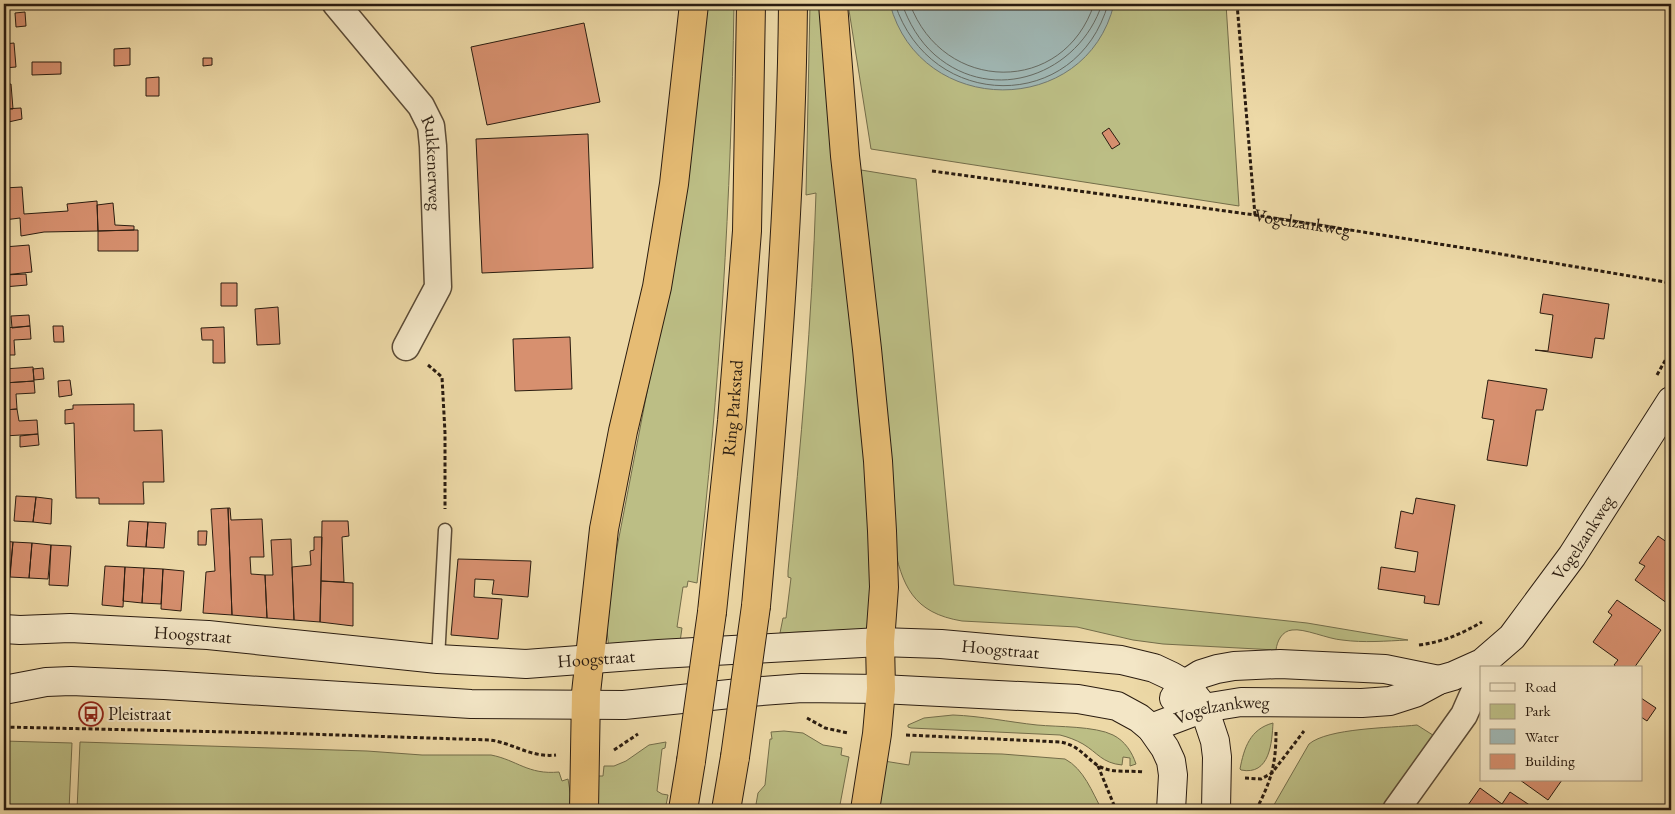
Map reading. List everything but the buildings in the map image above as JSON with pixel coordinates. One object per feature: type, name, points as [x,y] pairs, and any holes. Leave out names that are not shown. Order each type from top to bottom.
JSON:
[{"type":"highway","points":[[584,810],[585,704],[592,623],[604,529],[623,431],[657,287],[674,184],[694,4]]},
{"type":"highway","name":"Ring Parkstad","points":[[683,810],[712,612],[732,421],[747,231],[751,4]]},
{"type":"highway","points":[[726,810],[756,606],[774,410],[787,221],[793,4]]},
{"type":"highway","points":[[833,4],[845,156],[878,461],[882,531],[884,587],[880,642],[881,689],[877,734],[865,810]]},
{"type":"main road","name":"Vogelzankweg","points":[[1152,728],[1204,708],[1241,702],[1347,703],[1390,701],[1416,693],[1439,680],[1482,663],[1512,637],[1572,556],[1662,392]]},
{"type":"main road","name":"Hoogstraat","points":[[4,629],[70,628],[208,635],[438,659],[526,664],[659,654],[880,642],[941,644],[1122,660],[1154,668],[1184,684]]},
{"type":"main road","name":"Vogelzankweg","points":[[1184,684],[1201,674],[1217,669],[1234,666],[1280,664],[1385,669],[1439,680]]},
{"type":"main road","points":[[4,690],[46,682],[71,681],[471,704],[624,704],[802,688],[881,689],[1078,699],[1117,706],[1139,718],[1152,728],[1171,761],[1173,775],[1171,810]]},
{"type":"main road","points":[[1152,728],[1184,684],[1204,708],[1215,741],[1217,758],[1216,810]]},
{"type":"street","name":"Rukkenerweg","points":[[336,4],[421,106],[431,126],[438,287],[406,347]]},
{"type":"street","points":[[1396,810],[1464,715],[1480,670]]},
{"type":"lane","points":[[438,659],[445,530]]},
{"type":"path","points":[[1237,4],[1255,215]]},
{"type":"path","name":"Vogelzankweg","points":[[932,171],[1255,215],[1671,283]]},
{"type":"path","points":[[406,347],[442,377],[445,433],[445,530]]},
{"type":"path","points":[[1662,392],[1671,350]]},
{"type":"path","points":[[1410,646],[1429,644],[1459,636],[1486,620]]},
{"type":"path","points":[[1256,810],[1266,792],[1276,754],[1277,702]]},
{"type":"path","points":[[804,717],[835,732],[1060,742],[1077,748],[1098,765],[1111,771],[1135,771],[1173,775]]},
{"type":"path","points":[[4,727],[490,740],[507,743],[525,752],[546,757],[610,752],[646,730]]},
{"type":"path","points":[[1098,765],[1116,810]]},
{"type":"path","points":[[1217,777],[1261,779],[1272,773]]},
{"type":"green space","points":[[702,4],[734,4],[723,294],[712,438],[697,583],[688,581],[687,587],[683,587],[677,627],[682,628],[680,642],[609,650],[607,618],[615,558],[665,299]]},
{"type":"green space","points":[[810,4],[822,4],[873,546],[868,629],[780,633],[783,618],[786,618],[791,578],[788,577],[788,571],[812,288],[816,193],[806,195]]},
{"type":"green space","points":[[848,4],[1226,4],[1239,206],[871,149]]},
{"type":"green space","points":[[861,170],[916,179],[954,585],[1307,623],[1408,640],[1350,641],[1292,630],[1283,634],[1276,650],[1163,644],[1133,640],[1077,627],[962,621],[945,617],[921,604],[912,595],[906,584],[893,541]]},
{"type":"green space","points":[[953,715],[1037,725],[1087,728],[1105,732],[1117,737],[1124,744],[1130,751],[1136,764],[1130,766],[1130,758],[1123,757],[1122,765],[1115,764],[1083,744],[1060,735],[908,727],[908,725],[924,718]]},
{"type":"green space","points":[[1273,723],[1270,748],[1264,763],[1258,768],[1241,770],[1249,740],[1259,730]]},
{"type":"green space","points":[[1417,725],[1436,737],[1383,810],[1271,810],[1309,744],[1318,739],[1344,732]]},
{"type":"green space","points":[[771,732],[803,733],[823,745],[842,748],[841,755],[849,757],[839,810],[755,810],[758,793],[765,785],[770,739],[772,739]]},
{"type":"green space","points":[[4,741],[72,743],[69,810],[4,808]]},
{"type":"green space","points":[[80,742],[367,751],[422,755],[491,755],[539,771],[559,772],[562,781],[568,779],[573,810],[77,810]]},
{"type":"green space","points":[[666,742],[665,748],[662,749],[657,791],[668,795],[665,810],[594,810],[596,776],[603,776],[604,766],[614,766],[626,761],[649,745]]},
{"type":"green space","points":[[911,752],[1002,754],[1065,759],[1072,763],[1082,775],[1102,810],[877,810],[884,761],[909,765]]},
{"type":"water","points":[[890,4],[1114,4],[1098,42],[1071,69],[1039,85],[1003,90],[967,84],[934,68],[907,41]]},
{"type":"place","name":"Pleistraat","points":[[91,714]]}]
